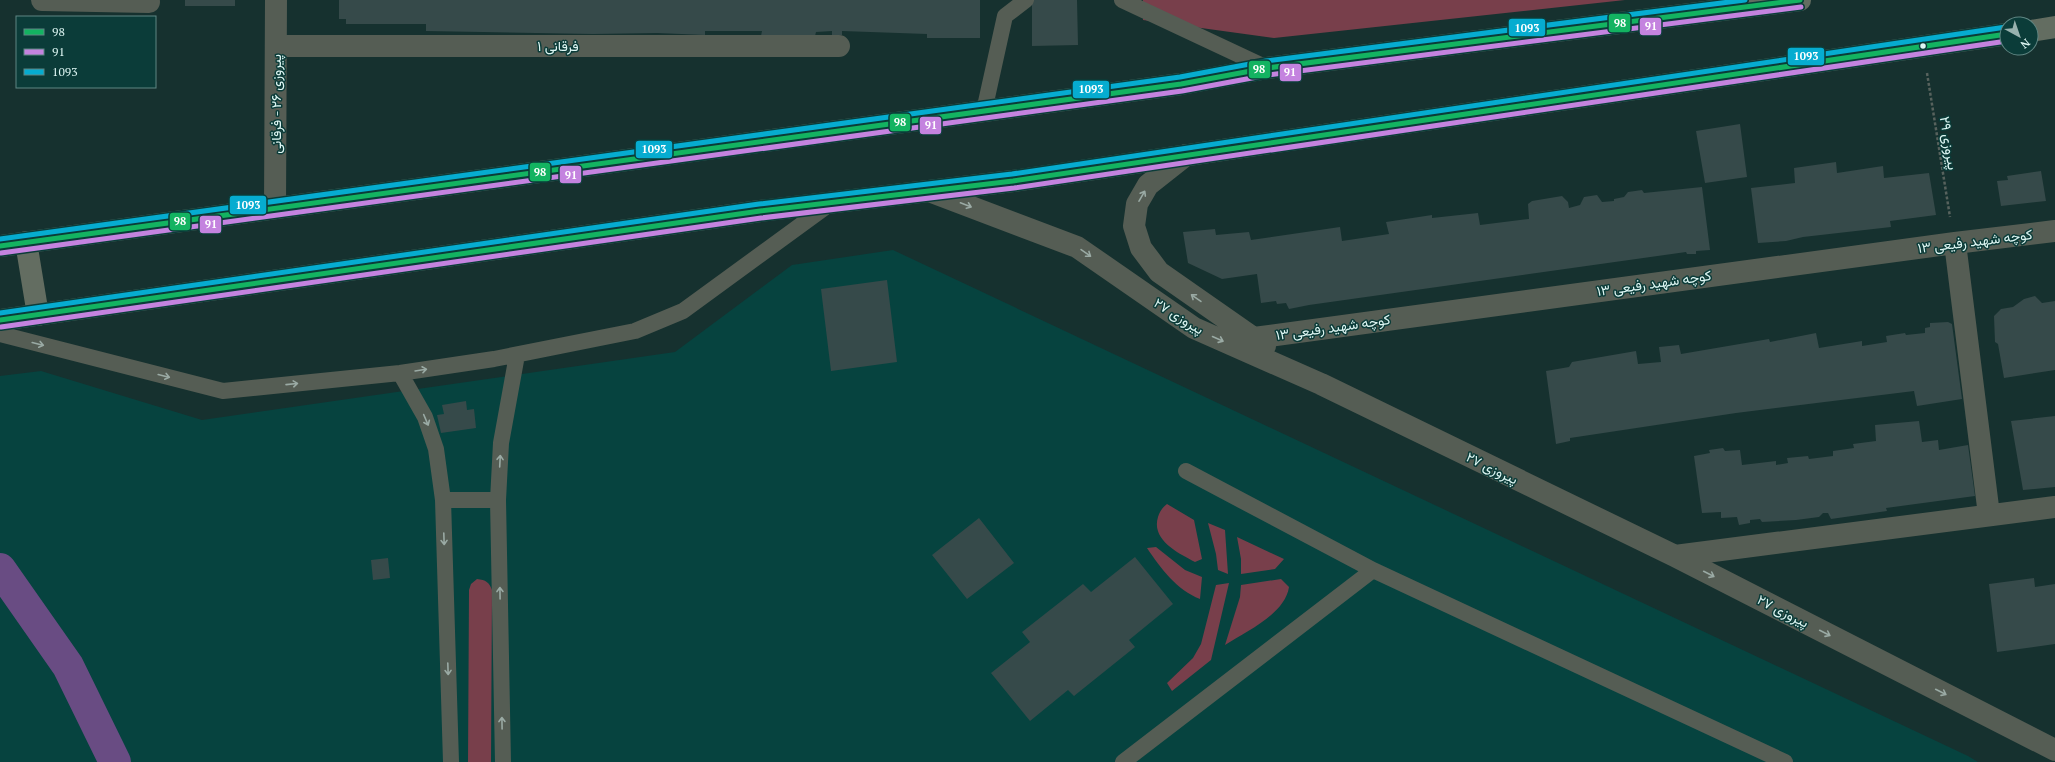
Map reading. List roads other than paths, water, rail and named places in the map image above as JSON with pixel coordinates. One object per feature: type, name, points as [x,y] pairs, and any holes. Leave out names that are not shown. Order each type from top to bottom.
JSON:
[{"type":"main road","points":[[0,246],[1181,84],[1267,68],[1748,4],[1800,0]]},
{"type":"main road","points":[[2039,30],[2055,27]]},
{"type":"main road","points":[[0,320],[38,316],[752,212],[1014,181],[1999,35]]},
{"type":"main road","points":[[26,242],[38,316]]},
{"type":"street","points":[[42,0],[149,2]]},
{"type":"street","name":"پیروزی ۲۶ - فرقانی","points":[[275,208],[276,0]]},
{"type":"street","name":"فرقانی ۱","points":[[276,46],[839,46]]},
{"type":"street","points":[[1186,155],[1148,185],[1137,204],[1134,226],[1142,248],[1159,272],[1320,384]]},
{"type":"street","name":"پیروزی ۲۷","points":[[929,191],[1077,247],[1194,328],[1320,384],[1675,556],[2055,750]]},
{"type":"street","name":"کوچه شهید رفیعی ۱۳","points":[[1254,338],[1955,243],[2055,232]]},
{"type":"street","points":[[1955,243],[1989,515]]},
{"type":"street","points":[[1675,556],[2055,507]]},
{"type":"lane","points":[[984,111],[1006,16],[1026,0]]},
{"type":"lane","points":[[1122,0],[1267,68]]},
{"type":"lane","points":[[0,334],[223,390],[400,373],[517,355],[635,331],[683,311],[832,202]]},
{"type":"lane","points":[[503,762],[498,500],[501,443],[517,355]]},
{"type":"lane","points":[[400,373],[425,417],[436,449],[443,500],[451,762]]},
{"type":"lane","points":[[1186,471],[1373,570],[1785,762]]},
{"type":"lane","points":[[443,500],[498,500]]},
{"type":"lane","points":[[1124,762],[1373,570]]},
{"type":"waterway","points":[[0,569],[68,666],[115,762]]}]
